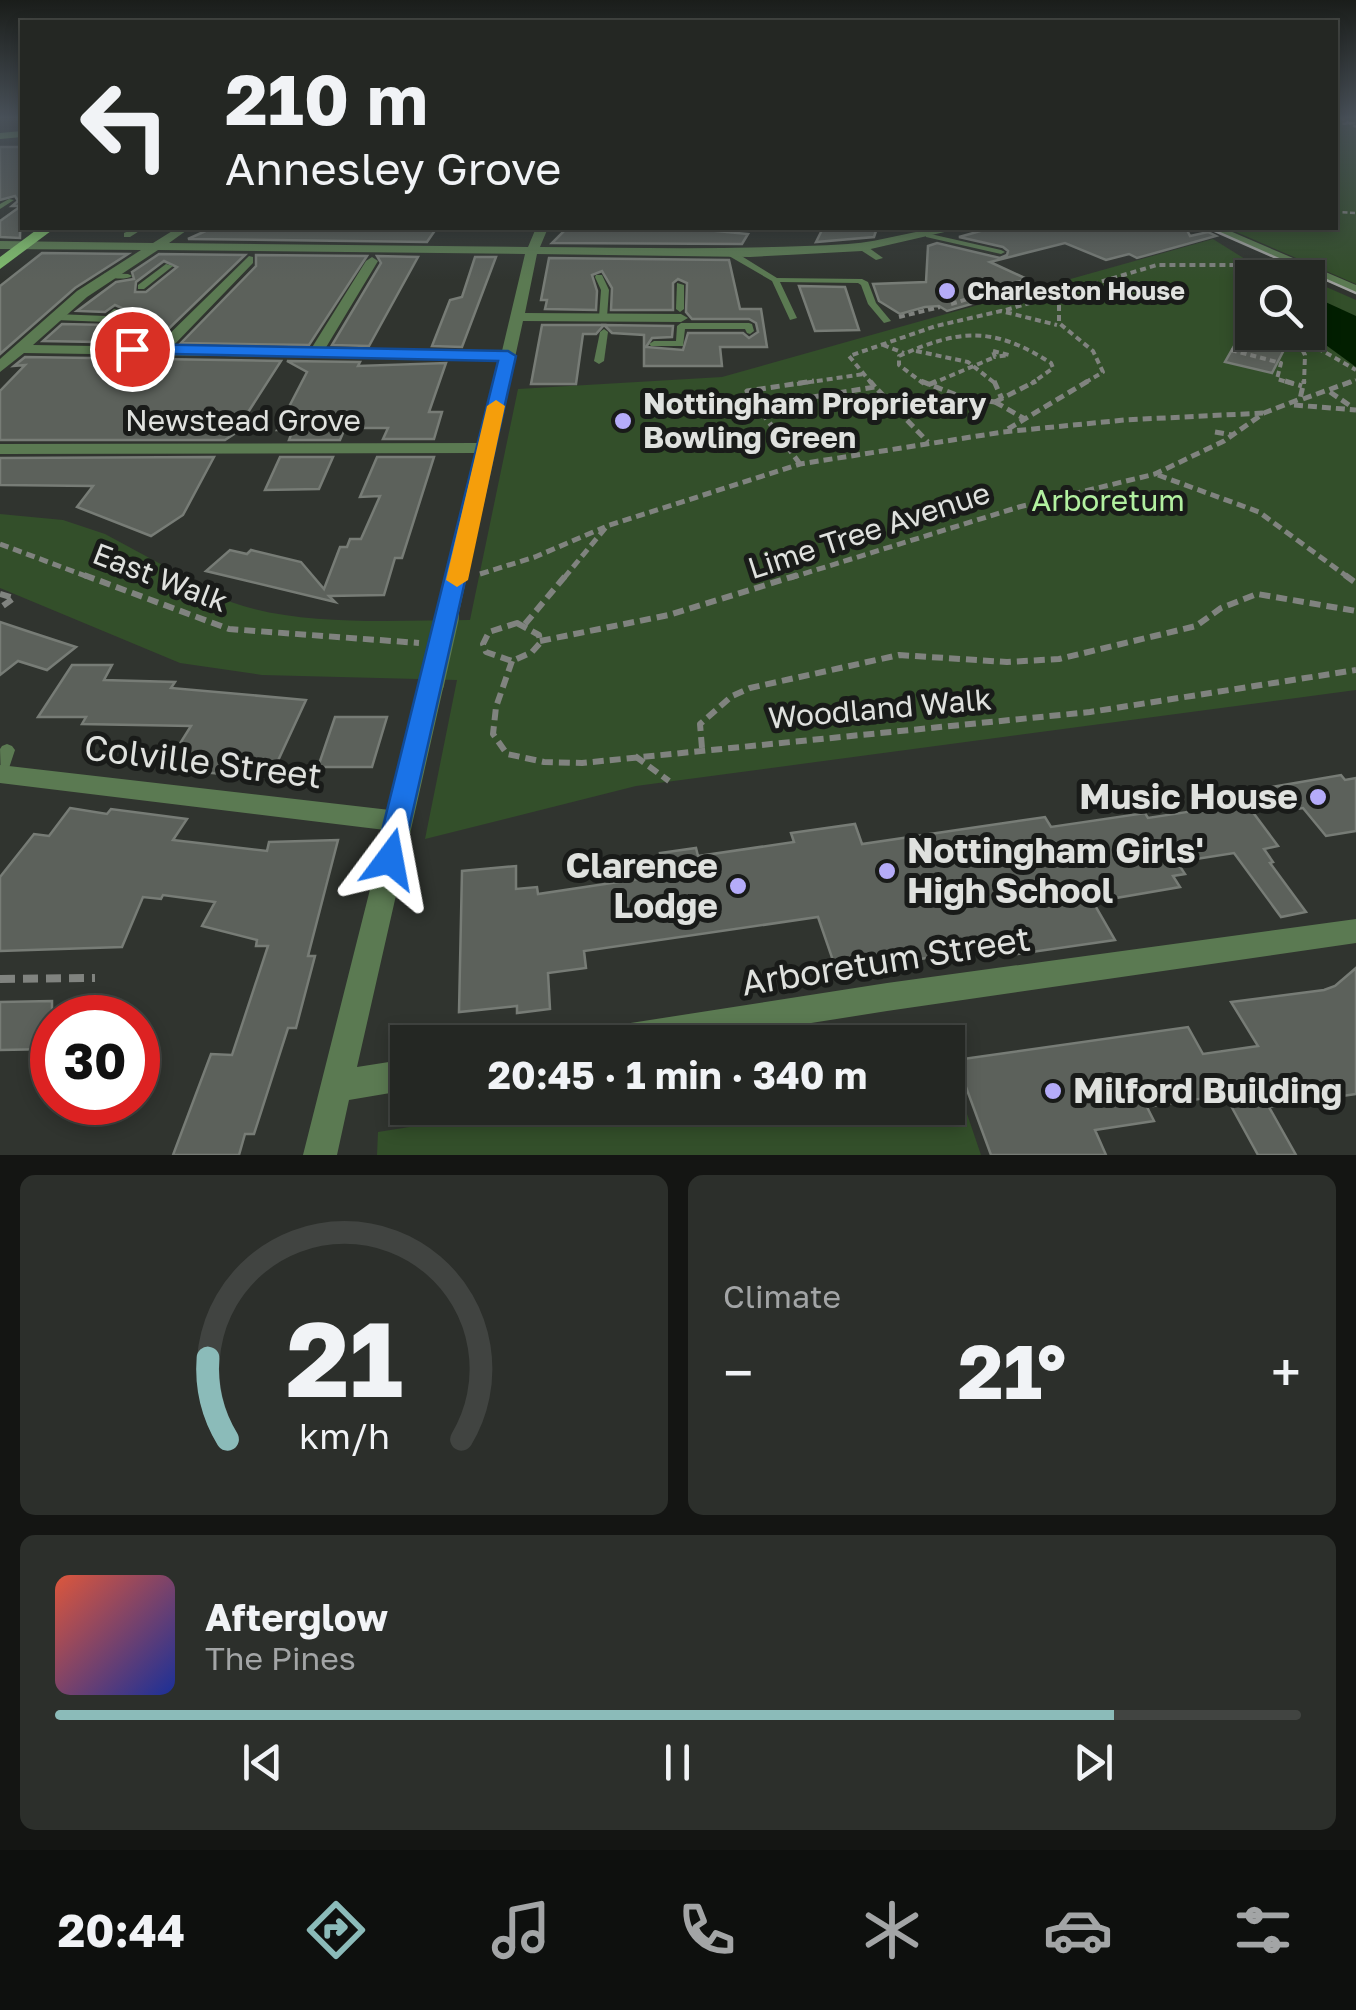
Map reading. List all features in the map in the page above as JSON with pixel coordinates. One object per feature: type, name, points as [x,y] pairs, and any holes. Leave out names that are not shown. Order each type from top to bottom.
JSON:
[{"type":"main road","points":[[0,264],[45,230]]},
{"type":"street","points":[[0,366],[108,275],[175,230]]},
{"type":"street","points":[[320,1155],[532,251],[541,230]]},
{"type":"street","points":[[0,245],[732,254],[862,247],[948,230]]},
{"type":"street","points":[[1215,230],[1356,290]]},
{"type":"street","points":[[162,349],[250,260]]},
{"type":"street","points":[[316,352],[372,261]]},
{"type":"street","points":[[517,316],[605,323],[681,320]]},
{"type":"street","points":[[19,349],[508,356]]},
{"type":"street","name":"Newstead Grove","points":[[0,449],[486,448]]},
{"type":"street","name":"Colville Street","points":[[2,766],[398,821]]},
{"type":"street","name":"Arboretum Street","points":[[712,1025],[1356,931]]},
{"type":"street","points":[[337,1086],[390,1077]]},
{"type":"lane","points":[[0,207],[11,200]]},
{"type":"lane","points":[[128,235],[137,230]]},
{"type":"lane","points":[[929,235],[1001,252]]},
{"type":"lane","points":[[862,247],[879,258]]},
{"type":"lane","points":[[732,254],[775,280],[859,281],[865,284],[872,304],[885,319]]},
{"type":"lane","points":[[146,281],[168,266]]},
{"type":"lane","points":[[108,275],[128,276]]},
{"type":"lane","points":[[599,277],[605,290],[600,361]]},
{"type":"lane","points":[[775,280],[792,318]]},
{"type":"lane","points":[[654,344],[680,344],[680,284]]},
{"type":"lane","points":[[56,317],[108,318],[117,310]]},
{"type":"lane","points":[[681,320],[749,326],[750,331]]},
{"type":"path","points":[[1244,260],[1272,254]]},
{"type":"path","points":[[929,443],[849,356],[1157,264],[1235,266]]},
{"type":"path","points":[[1057,325],[1054,317],[1059,295]]},
{"type":"path","points":[[951,304],[977,296]]},
{"type":"path","points":[[885,319],[940,307]]},
{"type":"path","points":[[1002,311],[1057,325],[1101,361],[1103,372],[1003,432]]},
{"type":"path","points":[[995,402],[1045,377],[1054,368],[1024,346],[985,333],[962,332],[911,350],[896,360],[913,379],[926,385],[964,398],[995,402],[1025,418]]},
{"type":"path","points":[[883,344],[904,353]]},
{"type":"path","points":[[926,385],[995,358],[993,351],[1007,352],[1024,346]]},
{"type":"path","points":[[911,350],[941,354],[975,366],[992,376],[1002,399]]},
{"type":"path","points":[[1231,350],[1281,363],[1277,380],[1302,386]]},
{"type":"path","points":[[1250,355],[1253,350]]},
{"type":"path","points":[[1250,355],[1266,352],[1264,350]]},
{"type":"path","points":[[1304,350],[1300,400],[1356,380]]},
{"type":"path","points":[[1322,350],[1356,370]]},
{"type":"path","points":[[800,464],[747,391],[864,374]]},
{"type":"path","points":[[758,406],[876,387]]},
{"type":"path","points":[[1330,392],[1356,410]]},
{"type":"path","name":"Lime Tree Avenue","points":[[540,641],[670,615],[1019,507],[1155,474],[1232,435],[1264,413],[1300,400]]},
{"type":"path","points":[[1294,405],[1356,410]]},
{"type":"path","points":[[458,576],[509,566],[608,526],[800,464],[1003,432],[1264,413]]},
{"type":"path","points":[[1215,432],[1232,435]]},
{"type":"path","points":[[1155,474],[1259,512],[1356,584]]},
{"type":"path","points":[[525,624],[608,526]]},
{"type":"path","name":"East Walk","points":[[0,544],[228,629],[427,643]]},
{"type":"path","points":[[0,594],[14,598],[0,608]]},
{"type":"path","points":[[702,748],[700,724],[732,696],[838,666],[899,655],[1007,662],[1059,659],[1196,626],[1221,608],[1257,594],[1356,611]]},
{"type":"path","points":[[466,643],[483,644],[492,656],[512,660],[532,652],[540,641],[535,630],[525,624],[500,626],[489,632],[483,644]]},
{"type":"path","name":"Woodland Walk","points":[[512,660],[496,707],[493,734],[507,754],[544,762],[1090,712],[1356,670]]},
{"type":"path","points":[[636,756],[669,781]]},
{"type":"path","points":[[0,979],[95,978]]},
{"type":"green space","points":[[1338,172],[1356,172],[1356,284],[1325,271],[1325,260],[1301,260],[1232,230],[1338,230]]},
{"type":"green space","name":"Arboretum","points":[[1213,239],[1248,260],[1235,260],[1235,350],[1325,350],[1325,286],[1356,300],[1356,690],[636,786],[425,839],[457,680],[262,675],[180,663],[0,588],[0,514],[63,520],[105,534],[231,602],[258,610],[318,619],[470,620],[518,389],[722,377]]},
{"type":"green space","points":[[965,1108],[981,1155],[377,1155],[378,1132],[422,1125],[965,1125]]},
{"type":"shaded area","points":[[1325,302],[1356,316],[1356,367],[1325,344]]},
{"type":"building","points":[[0,172],[20,172],[20,206],[12,206],[18,201],[15,196],[0,200]]},
{"type":"building","points":[[20,207],[20,238],[0,237],[0,221]]},
{"type":"building","points":[[208,230],[435,230],[427,242],[188,239]]},
{"type":"building","points":[[565,230],[706,230],[748,234],[742,244],[552,243]]},
{"type":"building","points":[[822,230],[876,230],[874,237],[816,242]]},
{"type":"building","points":[[984,230],[1187,230],[1190,236],[1208,232],[1216,236],[1137,258],[1129,254],[1106,260],[1065,243],[990,262],[1027,279],[996,288],[1007,294],[947,311],[939,306],[900,314],[879,301],[873,284],[926,282],[928,246],[937,243],[1000,258],[1007,255],[1003,247],[959,237]]},
{"type":"building","points":[[42,253],[128,254],[75,288],[0,354],[0,286]]},
{"type":"building","points":[[159,254],[245,255],[154,343],[43,341],[62,324],[110,325],[124,309],[115,305],[105,312],[77,311],[116,282],[134,279],[132,272]],"holes":[[[164,261],[177,267],[146,292],[135,292],[136,282]]]},
{"type":"building","points":[[256,255],[367,256],[309,345],[181,343],[256,266]]},
{"type":"building","points":[[377,256],[418,257],[369,346],[332,345],[381,263]]},
{"type":"building","points":[[475,257],[496,257],[462,347],[432,346],[450,300],[462,297]]},
{"type":"building","points":[[549,258],[729,260],[740,309],[761,309],[767,347],[720,347],[722,366],[644,366],[644,335],[612,333],[604,325],[673,326],[672,337],[652,338],[646,347],[683,350],[688,333],[743,333],[749,338],[758,332],[756,323],[749,319],[692,319],[686,312],[687,283],[678,279],[673,283],[673,310],[611,310],[612,288],[602,271],[592,275],[597,291],[596,310],[545,309],[547,300],[541,300]]},
{"type":"building","points":[[799,286],[845,287],[859,330],[815,331]]},
{"type":"building","points":[[542,325],[604,325],[596,334],[583,334],[576,384],[531,384]]},
{"type":"building","points":[[1235,344],[1235,350],[1284,350],[1272,373],[1225,362]]},
{"type":"building","points":[[25,357],[281,361],[234,434],[225,440],[0,440],[0,391],[25,365],[14,366]]},
{"type":"building","points":[[287,361],[360,362],[358,366],[446,363],[429,412],[442,412],[434,439],[383,439],[388,428],[345,428],[340,440],[289,440],[293,430],[277,430],[307,372]]},
{"type":"building","points":[[214,457],[183,515],[151,536],[77,507],[93,486],[0,485],[0,458]]},
{"type":"building","points":[[280,457],[333,457],[319,489],[265,490]]},
{"type":"building","points":[[377,457],[434,457],[402,558],[395,558],[384,595],[329,596],[335,602],[206,571],[230,550],[247,554],[251,550],[301,562],[324,589],[340,547],[347,547],[350,539],[361,539],[380,496],[360,497]]},
{"type":"building","points":[[0,622],[76,647],[47,670],[18,661],[0,675]]},
{"type":"building","points":[[72,665],[112,665],[104,680],[175,682],[171,688],[306,700],[270,778],[164,769],[191,726],[82,724],[86,717],[38,717]]},
{"type":"building","points":[[335,717],[387,717],[372,767],[318,767]]},
{"type":"building","name":"Music House","points":[[1341,775],[1345,780],[1356,778],[1356,831],[1326,836],[1303,808],[1291,810],[1272,787]]},
{"type":"building","points":[[1246,803],[1278,846],[1264,849],[1273,862],[1270,863],[1306,912],[1281,917],[1234,853],[1177,862],[1185,874],[1173,876],[1180,887],[1093,902],[1115,940],[1010,955],[1005,944],[915,960],[917,968],[839,978],[818,917],[584,951],[586,968],[548,973],[550,1009],[517,1013],[517,1006],[459,1012],[462,871],[516,866],[516,889],[537,887],[538,894],[665,875],[660,853],[696,848],[698,856],[794,842],[791,833],[855,824],[862,844],[1045,817],[1051,827]]},
{"type":"building","points":[[70,808],[187,819],[173,840],[267,851],[269,842],[338,840],[308,956],[315,956],[296,1028],[288,1028],[254,1134],[245,1134],[239,1155],[173,1155],[211,1054],[232,1055],[268,946],[256,946],[257,940],[202,926],[215,902],[163,895],[161,899],[143,897],[122,947],[0,951],[0,877],[34,834],[49,836]]},
{"type":"building","name":"Milford Building","points":[[1356,968],[1356,1094],[1269,1107],[1296,1155],[1258,1155],[1225,1095],[1147,1107],[1154,1121],[1095,1130],[1106,1155],[991,1155],[965,1084],[965,1059],[1188,1027],[1203,1054],[1258,1046],[1231,1002],[1335,986]]},
{"type":"building","points":[[30,1001],[30,1049],[0,1050],[0,1002]]},
{"type":"tram line","points":[[1213,230],[1356,293]]},
{"type":"slow traffic","points":[[457,580],[496,406]]},
{"type":"place","name":"Charleston House","points":[[947,291]]},
{"type":"place","name":"Nottingham Proprietary Bowling Green","points":[[623,421]]},
{"type":"place","name":"Music House","points":[[1318,797]]},
{"type":"place","name":"Nottingham Girls' High School","points":[[887,871]]},
{"type":"place","name":"Clarence Lodge","points":[[738,886]]},
{"type":"place","name":"Milford Building","points":[[1053,1091]]},
{"type":"route","points":[[132,349],[508,356],[390,859]]}]
